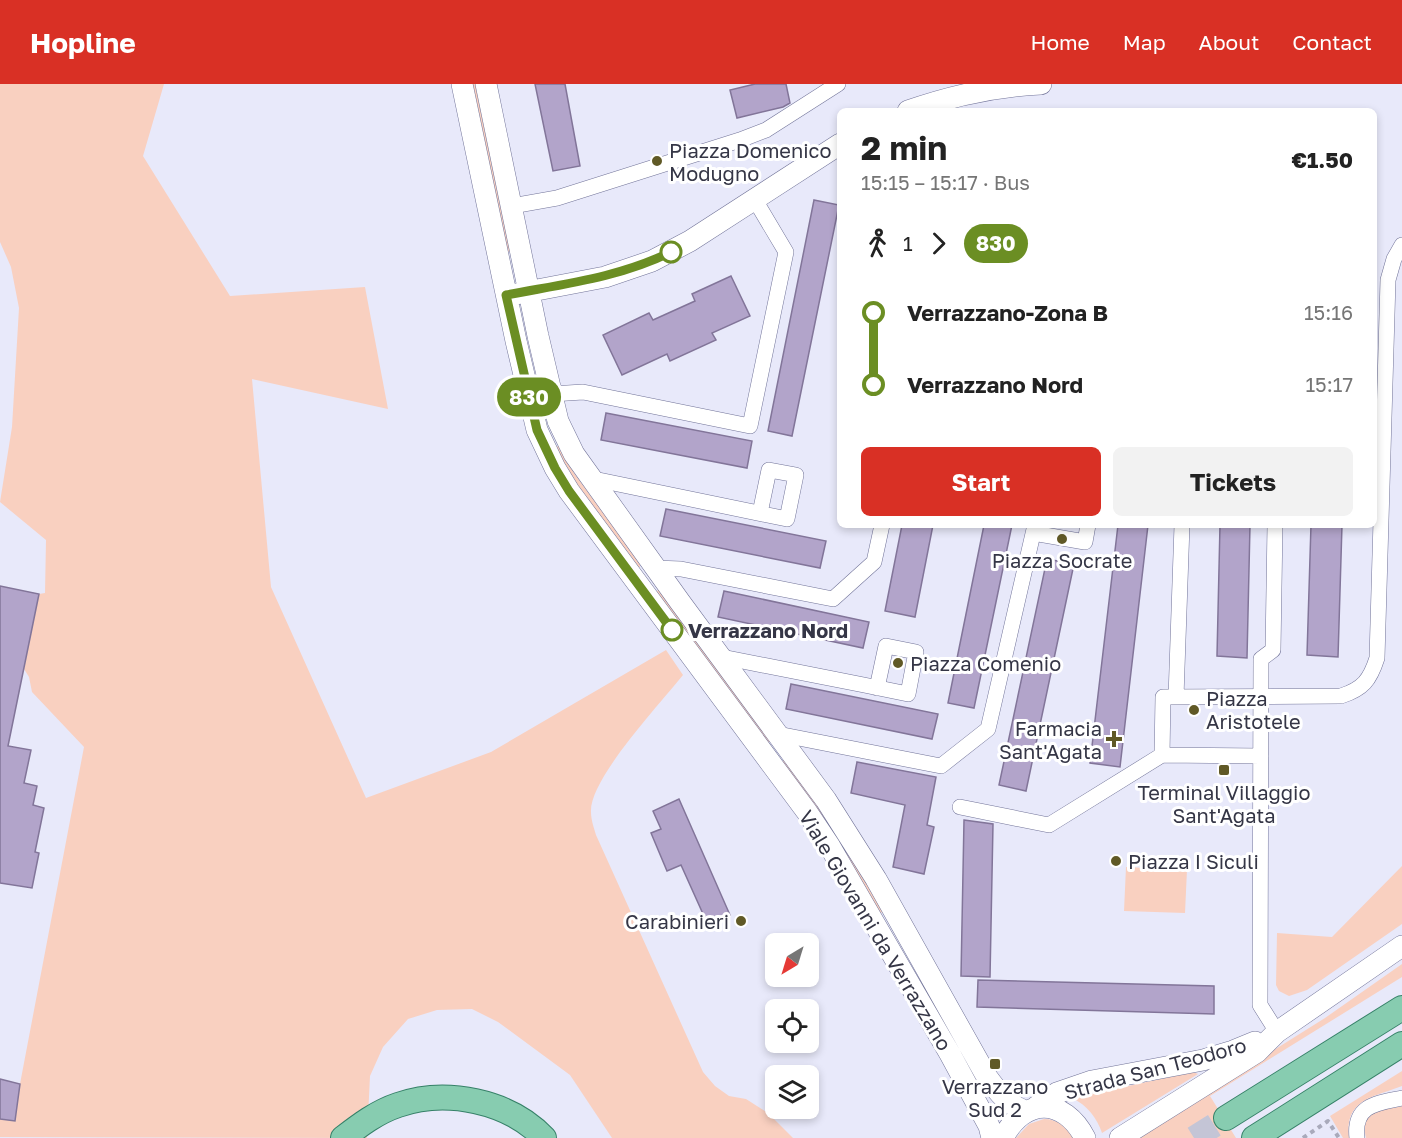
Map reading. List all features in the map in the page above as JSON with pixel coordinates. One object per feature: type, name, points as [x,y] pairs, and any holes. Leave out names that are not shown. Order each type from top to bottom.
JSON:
[{"type":"main road","name":"Viale Giovanni da Verrazzano","points":[[462,84],[537,430],[555,468],[569,491],[829,845],[950,1054],[989,1126],[992,1138]]},
{"type":"main road","name":"Viale Giovanni da Verrazzano","points":[[486,84],[558,421],[574,454],[589,478],[826,800],[876,879],[987,1077],[1004,1098],[1030,1109]]},
{"type":"main road","points":[[918,108],[950,98],[1016,85],[1041,84]]},
{"type":"main road","points":[[506,295],[606,277],[652,261],[690,241],[837,146]]},
{"type":"main road","points":[[537,430],[558,421]]},
{"type":"main road","name":"Strada San Teodoro","points":[[1120,1138],[1257,1052],[1277,1032],[1402,946]]},
{"type":"main road","points":[[1226,1118],[1402,1008]]},
{"type":"main road","name":"Strada San Teodoro","points":[[1003,1138],[1011,1124],[1030,1109],[1058,1093],[1092,1081],[1203,1060],[1233,1051],[1277,1032]]},
{"type":"main road","points":[[1254,1138],[1402,1044]]},
{"type":"main road","points":[[343,1138],[378,1113],[399,1104],[441,1097],[485,1104],[512,1115],[537,1131]]},
{"type":"main road","points":[[1030,1109],[1052,1108],[1067,1115],[1076,1123],[1085,1138]]},
{"type":"street","points":[[512,207],[557,198],[740,140],[766,130],[838,84]]},
{"type":"street","points":[[552,394],[583,392],[750,426],[786,252],[755,200]]},
{"type":"street","points":[[1162,755],[1163,697],[1341,696],[1355,691],[1367,681],[1376,664],[1388,280],[1394,259],[1402,245]]},
{"type":"street","points":[[589,478],[754,512]]},
{"type":"street","points":[[655,568],[681,569],[833,599],[874,562],[881,528]]},
{"type":"street","points":[[778,734],[941,766],[988,729],[1034,529],[1085,542],[1087,528]]},
{"type":"street","points":[[1176,697],[1182,528]]},
{"type":"street","points":[[1275,528],[1273,650],[1261,659],[1260,1005],[1277,1032]]},
{"type":"street","points":[[722,657],[870,687]]},
{"type":"street","points":[[960,807],[1049,825],[1162,755],[1261,756]]},
{"type":"street","points":[[1358,1138],[1358,1121],[1366,1109],[1372,1104],[1402,1098]]},
{"type":"path","points":[[1303,1138],[1328,1121],[1339,1138]]},
{"type":"shaded area","points":[[0,84],[164,84],[143,156],[230,296],[365,287],[388,409],[252,379],[271,587],[366,798],[491,752],[666,650],[683,675],[628,742],[601,781],[593,798],[591,812],[593,824],[703,1072],[715,1086],[729,1096],[746,1099],[765,1111],[765,1119],[774,1119],[793,1138],[612,1138],[570,1075],[498,1022],[472,1009],[437,1010],[408,1019],[383,1047],[370,1076],[367,1138],[0,1137],[0,1119],[15,1121],[84,747],[32,692],[29,677],[24,669],[39,594],[45,593],[46,540],[0,502],[12,427],[19,308],[11,267],[0,242]]},
{"type":"shaded area","points":[[472,84],[478,84],[511,251],[507,252]]},
{"type":"shaded area","points":[[561,446],[574,473],[640,563],[640,567],[638,568],[569,475],[556,447]]},
{"type":"shaded area","points":[[660,590],[770,742],[767,742],[656,591]]},
{"type":"shaded area","points":[[784,759],[822,807],[884,913],[879,912],[782,762]]},
{"type":"shaded area","points":[[1402,866],[1402,924],[1307,990],[1289,996],[1279,991],[1276,985],[1277,933],[1332,937]]},
{"type":"shaded area","points":[[1126,867],[1187,870],[1185,913],[1124,911]]},
{"type":"shaded area","points":[[1402,964],[1402,977],[1210,1096],[1236,1138],[1134,1138],[1325,1018]]},
{"type":"shaded area","points":[[1402,1071],[1402,1086],[1372,1097],[1356,1107],[1351,1115],[1349,1138],[1343,1138],[1330,1116]]},
{"type":"shaded area","points":[[1193,1072],[1198,1074],[1102,1133],[1091,1112],[1072,1098]]},
{"type":"shaded area","points":[[1402,1106],[1402,1138],[1366,1138],[1366,1121],[1369,1116]]},
{"type":"shaded area","points":[[1044,1119],[1061,1124],[1073,1138],[1016,1138],[1029,1124]]},
{"type":"building","points":[[535,84],[565,84],[580,166],[553,171]]},
{"type":"building","points":[[755,84],[786,84],[790,103],[783,107],[737,118],[730,90]]},
{"type":"building","points":[[814,200],[837,205],[837,215],[792,436],[768,431]]},
{"type":"building","points":[[731,276],[750,316],[712,333],[716,340],[670,361],[667,354],[622,375],[603,335],[649,313],[653,320],[695,301],[692,294]]},
{"type":"building","points":[[606,413],[752,441],[747,468],[601,440]]},
{"type":"building","points":[[666,509],[826,541],[820,568],[660,536]]},
{"type":"building","points":[[901,528],[932,528],[915,617],[885,611]]},
{"type":"building","points":[[983,528],[1011,528],[974,708],[948,703]]},
{"type":"building","points":[[1118,528],[1148,528],[1120,767],[1090,763]]},
{"type":"building","points":[[1220,528],[1250,528],[1247,658],[1217,656]]},
{"type":"building","points":[[1311,528],[1342,528],[1338,657],[1307,655]]},
{"type":"building","points":[[1047,559],[1074,564],[1026,791],[999,785]]},
{"type":"building","points":[[0,586],[39,594],[8,746],[31,750],[24,783],[37,786],[33,805],[44,808],[35,852],[39,853],[32,888],[0,883]]},
{"type":"building","points":[[724,591],[869,622],[863,648],[718,617]]},
{"type":"building","points":[[791,684],[938,714],[932,739],[786,709]]},
{"type":"building","points":[[857,762],[936,777],[927,825],[934,827],[924,874],[893,867],[905,805],[851,793]]},
{"type":"building","points":[[679,799],[730,915],[708,925],[681,865],[667,871],[651,833],[661,829],[653,811]]},
{"type":"building","points":[[964,820],[993,824],[990,977],[961,976]]},
{"type":"building","points":[[978,980],[1214,986],[1214,1014],[977,1007]]},
{"type":"building","points":[[0,1079],[20,1084],[15,1121],[0,1119]]},
{"type":"tunnel","points":[[1194,1138],[1226,1118]]},
{"type":"bus line","name":"830","points":[[671,252],[630,270],[606,277],[506,295],[537,430],[555,468],[569,491],[672,630]]},
{"type":"place","name":"Piazza Domenico Modugno","points":[[657,161]]},
{"type":"place","name":"Piazza Socrate","points":[[1062,539]]},
{"type":"place","name":"Verrazzano Nord","points":[[672,630]]},
{"type":"place","name":"Piazza Comenio","points":[[898,663]]},
{"type":"place","name":"Piazza Aristotele","points":[[1194,710]]},
{"type":"place","name":"Farmacia Sant'Agata","points":[[1114,739]]},
{"type":"place","name":"Terminal Villaggio Sant'Agata","points":[[1224,770]]},
{"type":"place","name":"Piazza I Siculi","points":[[1116,861]]},
{"type":"place","name":"Carabinieri","points":[[741,921]]},
{"type":"place","name":"Verrazzano Sud 2","points":[[995,1064]]}]
